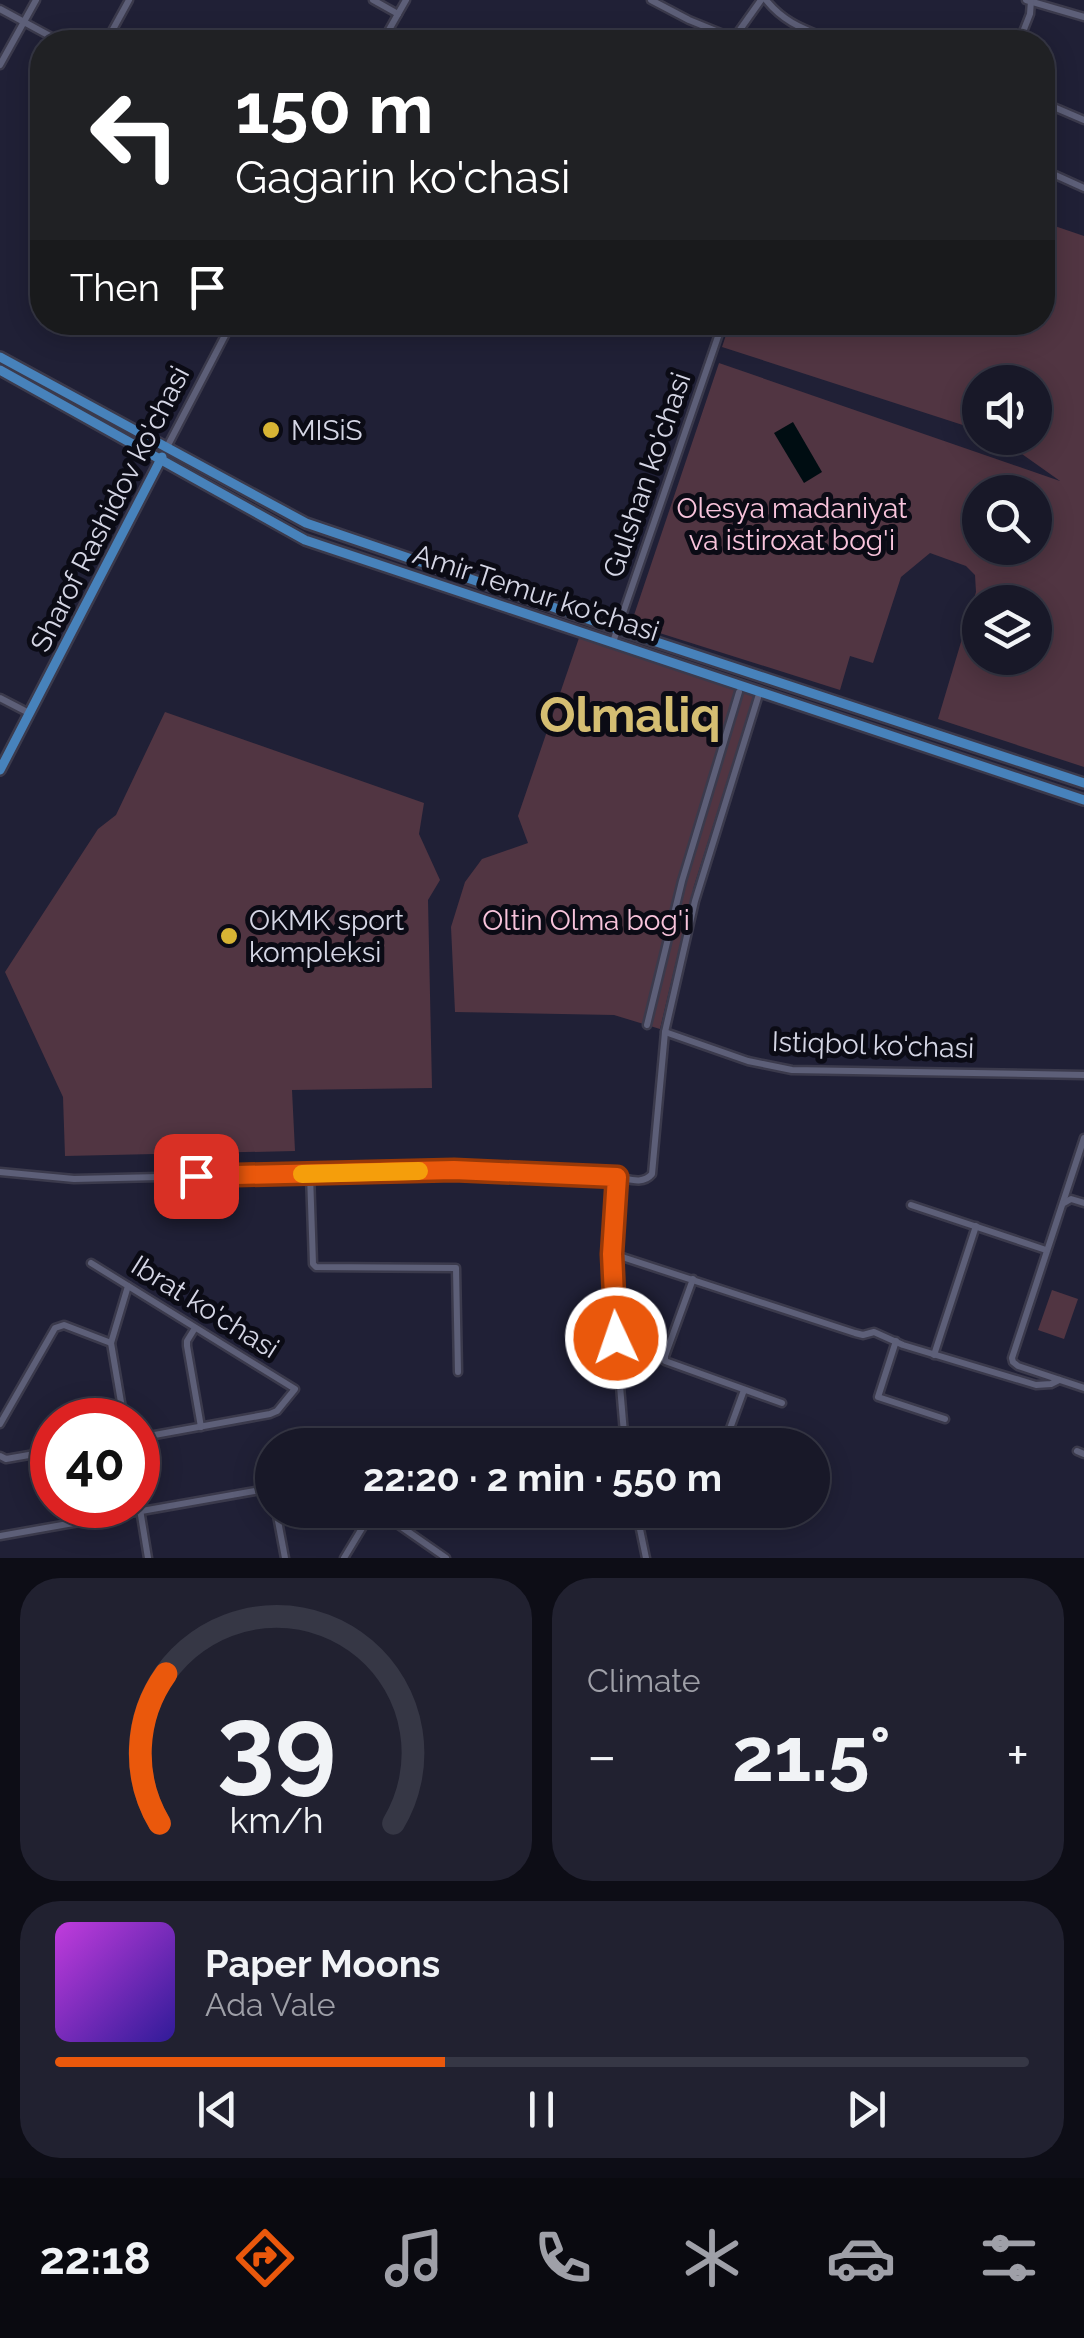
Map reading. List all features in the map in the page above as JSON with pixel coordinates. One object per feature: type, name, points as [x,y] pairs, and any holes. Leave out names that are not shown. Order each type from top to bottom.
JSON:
[{"type":"main road","name":"Amir Temur ko'chasi","points":[[0,357],[306,523],[1084,783]]},
{"type":"main road","name":"Amir Temur ko'chasi","points":[[0,370],[305,540],[1084,800]]},
{"type":"main road","name":"Sharof Rashidov ko'chasi","points":[[0,770],[166,448]]},
{"type":"main road","points":[[830,715],[836,701]]},
{"type":"main road","points":[[960,758],[962,742]]},
{"type":"street","points":[[0,65],[36,0]]},
{"type":"street","points":[[113,30],[129,0]]},
{"type":"street","points":[[373,0],[398,14]]},
{"type":"street","points":[[389,30],[406,0]]},
{"type":"street","points":[[651,0],[714,30]]},
{"type":"street","points":[[740,30],[764,0],[782,18],[806,30]]},
{"type":"street","points":[[1024,30],[1030,1],[1084,17]]},
{"type":"street","points":[[0,9],[38,30]]},
{"type":"street","points":[[1055,107],[1084,120]]},
{"type":"street","points":[[1055,175],[1084,188]]},
{"type":"street","name":"Sharof Rashidov ko'chasi","points":[[166,448],[225,335]]},
{"type":"street","name":"Gulshan ko'chasi","points":[[612,642],[719,335]]},
{"type":"street","points":[[0,1172],[74,1179],[454,1170],[643,1181],[652,1174],[665,1032],[695,900],[760,691]]},
{"type":"street","points":[[647,1025],[682,881],[739,692]]},
{"type":"street","points":[[0,698],[29,714]]},
{"type":"street","name":"Istiqbol ko'chasi","points":[[665,1032],[748,1061],[792,1070],[1084,1075]]},
{"type":"street","points":[[1084,1138],[1012,1358],[1018,1366],[1084,1388]]},
{"type":"street","points":[[310,1174],[316,1267],[456,1268],[458,1372]]},
{"type":"street","points":[[617,1177],[612,1254],[624,1428]]},
{"type":"street","points":[[1064,1203],[1072,1199],[1084,1203]]},
{"type":"street","points":[[911,1205],[1046,1250]]},
{"type":"street","points":[[934,1354],[976,1226]]},
{"type":"street","points":[[612,1254],[855,1333],[874,1332],[1036,1385],[1060,1380]]},
{"type":"street","name":"Ibrat ko'chasi","points":[[91,1263],[295,1389],[270,1414],[200,1426]]},
{"type":"street","points":[[692,1279],[665,1361],[782,1403]]},
{"type":"street","points":[[120,1398],[111,1342],[128,1286]]},
{"type":"street","points":[[0,1424],[55,1328],[64,1325],[111,1342]]},
{"type":"street","points":[[160,1434],[200,1426],[187,1346],[195,1328]]},
{"type":"street","points":[[896,1341],[878,1397],[944,1419]]},
{"type":"street","points":[[730,1428],[744,1390]]},
{"type":"street","points":[[0,1456],[6,1459],[30,1455]]},
{"type":"street","points":[[160,1509],[255,1493]]},
{"type":"street","points":[[0,1536],[47,1528]]},
{"type":"street","points":[[143,1528],[148,1558]]},
{"type":"street","points":[[279,1528],[285,1558]]},
{"type":"street","points":[[348,1557],[365,1528]]},
{"type":"street","points":[[402,1528],[446,1558]]},
{"type":"street","points":[[640,1528],[646,1558]]},
{"type":"green space","name":"Olesya madaniyat va istiroxat bog'i","points":[[1055,226],[1084,236],[1084,767],[938,719],[962,639],[962,675],[1052,675],[1052,585],[976,585],[975,575],[963,565],[1052,565],[1052,478],[1060,481],[1023,455],[1052,455],[1052,365],[962,365],[962,425],[722,347],[726,335],[1055,335]]},
{"type":"green space","name":"Olesya madaniyat va istiroxat bog'i","points":[[719,363],[962,447],[962,455],[985,455],[1043,475],[962,475],[962,565],[930,553],[901,577],[873,663],[850,656],[840,690],[631,624]]},
{"type":"green space","name":"Oltin Olma bog'i","points":[[580,635],[755,693],[694,886],[660,1029],[614,1015],[455,1012],[451,927],[465,882],[482,859],[528,843],[518,816]]},
{"type":"green space","name":"OKMK sport kompleksi","points":[[165,712],[424,803],[419,834],[440,880],[428,900],[432,1088],[292,1090],[295,1151],[65,1156],[63,1097],[5,972],[98,829],[116,815]]},
{"type":"green space","points":[[1052,1290],[1078,1299],[1064,1339],[1038,1330]]},
{"type":"shaded area","points":[[793,422],[822,472],[804,483],[774,433]]},
{"type":"slow traffic","points":[[302,1174],[419,1171]]},
{"type":"place","name":"MISiS","points":[[271,430]]},
{"type":"place","name":"OKMK sport kompleksi","points":[[229,936]]},
{"type":"district","name":"Olmaliq","points":[[630,715]]},
{"type":"route","points":[[196,1176],[454,1170],[617,1177],[612,1254],[616,1338]]}]
